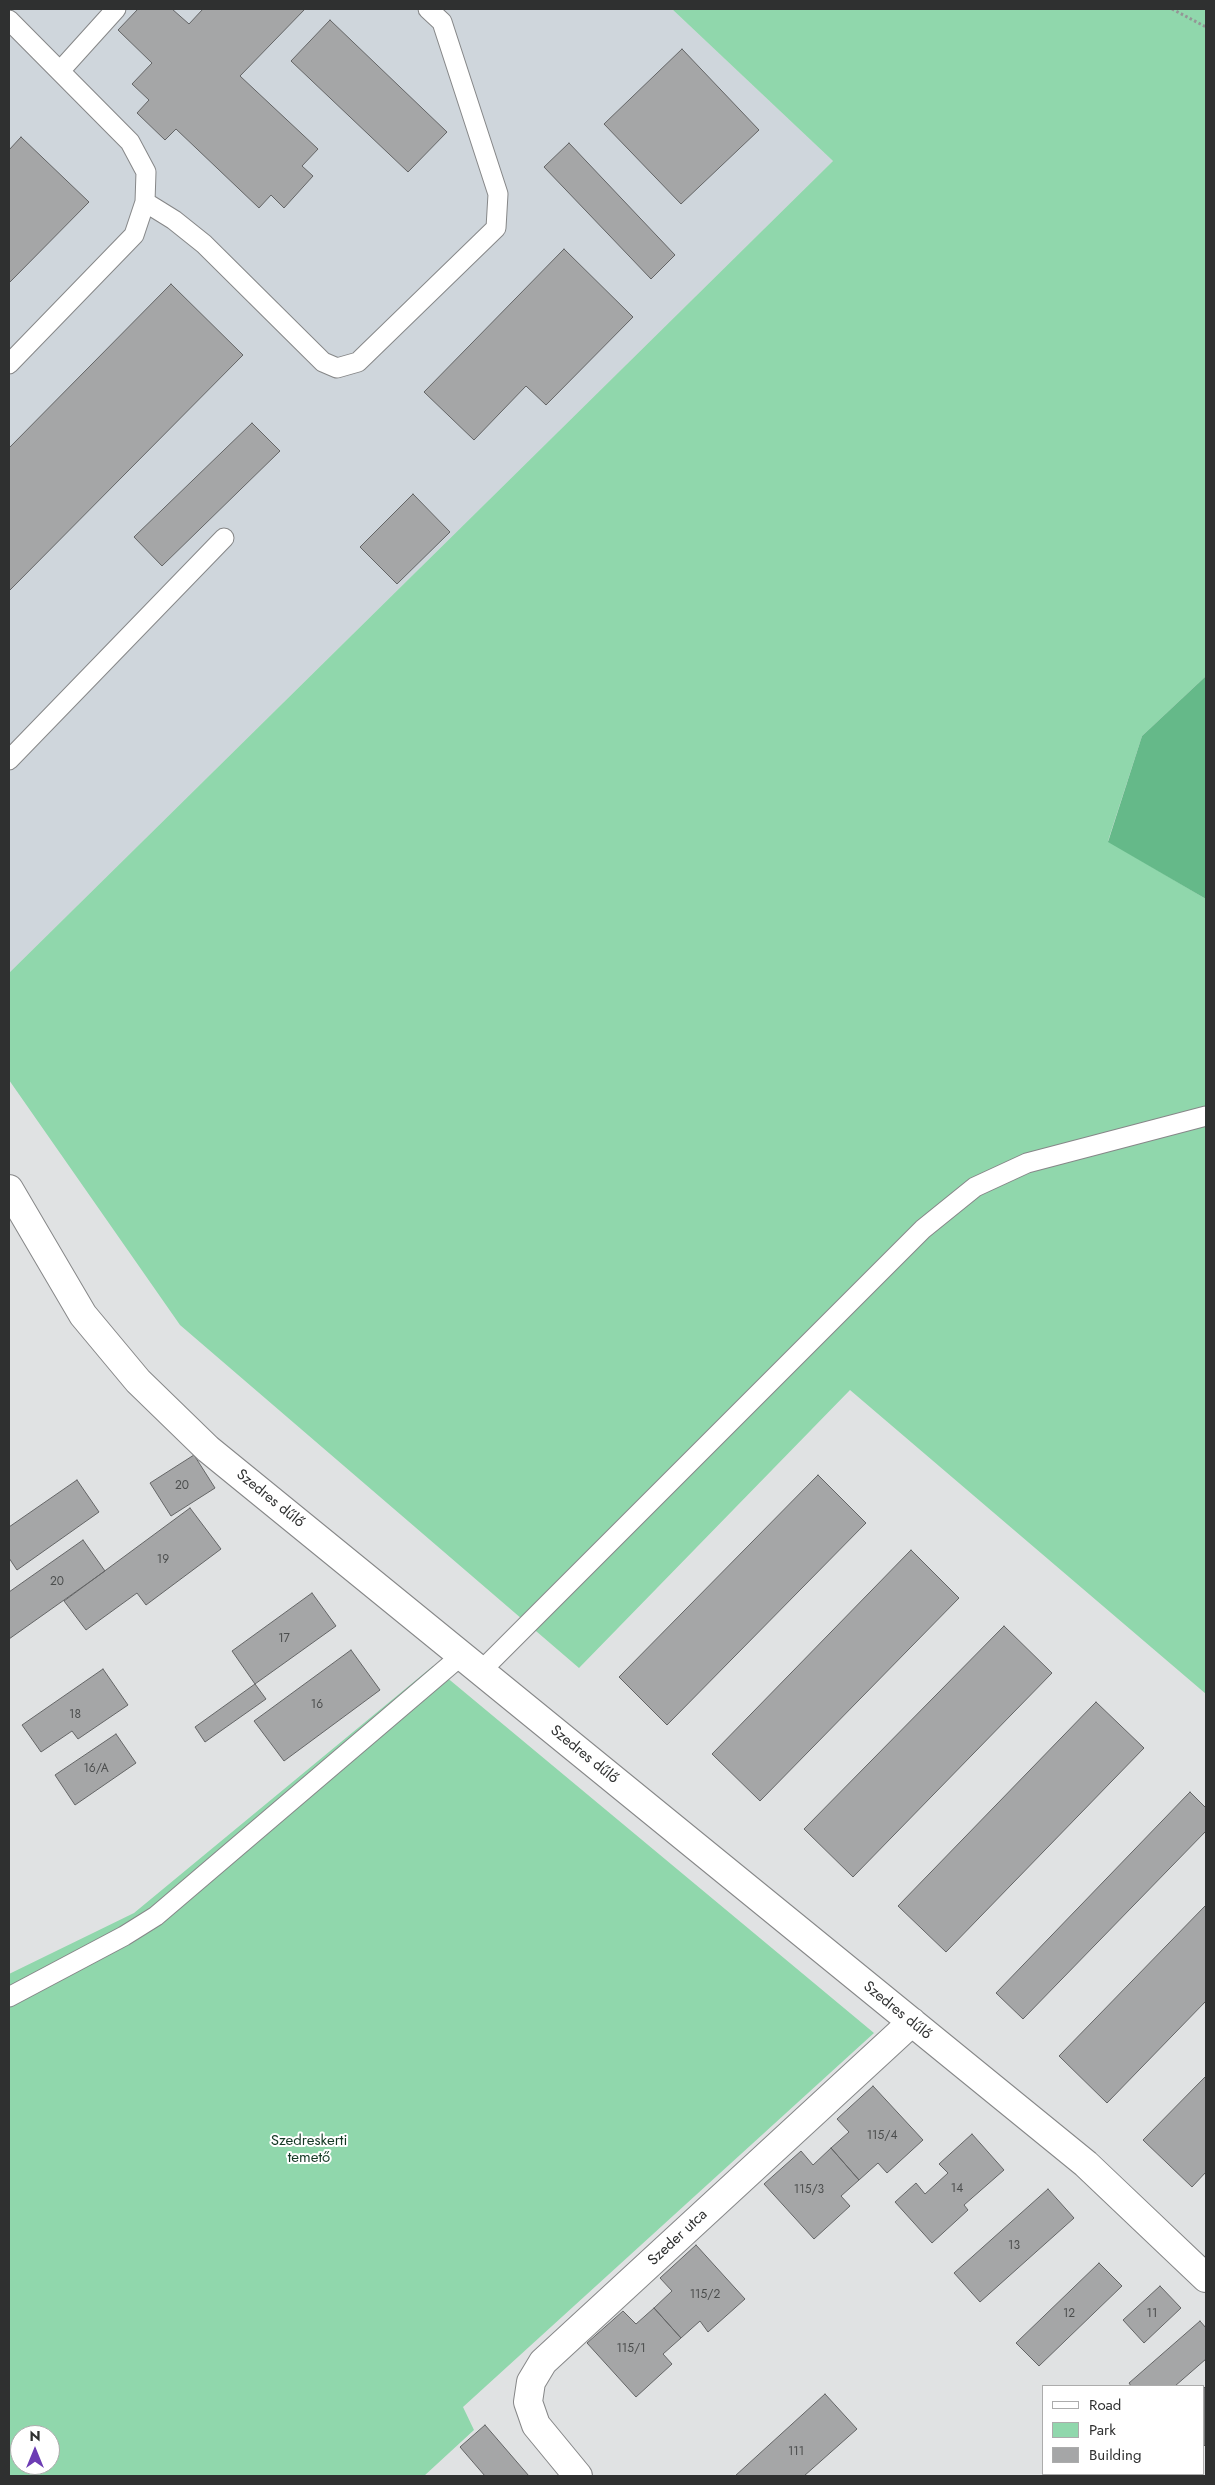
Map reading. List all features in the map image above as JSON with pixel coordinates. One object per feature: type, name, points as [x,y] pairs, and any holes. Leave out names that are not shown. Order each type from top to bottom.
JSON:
[{"type":"street","name":"Szedres dűlő","points":[[9,1189],[83,1315],[138,1381],[208,1449],[1086,2164],[1206,2278]]},
{"type":"street","name":"Szeder utca","points":[[578,2476],[536,2425],[528,2402],[531,2382],[543,2362],[912,2022]]},
{"type":"lane","points":[[60,71],[116,9]]},
{"type":"lane","points":[[145,202],[174,220],[204,244],[323,362],[337,368],[358,362],[496,228],[498,194],[442,22],[428,9]]},
{"type":"lane","points":[[9,20],[130,142],[146,172],[145,202],[134,235],[9,364]]},
{"type":"lane","points":[[9,760],[224,538]]},
{"type":"lane","points":[[9,1998],[124,1936],[156,1916],[472,1663],[922,1229],[976,1187],[1027,1162],[1206,1116]]},
{"type":"path","points":[[1172,9],[1206,28]]},
{"type":"shaded area","points":[[9,9],[672,9],[833,161],[9,973]]},
{"type":"green space","points":[[672,9],[1206,9],[1206,676],[1142,736],[1108,841],[1206,899],[1206,1694],[850,1390],[579,1668],[180,1325],[9,1080],[9,973],[833,161]]},
{"type":"green space","points":[[1206,676],[1206,899],[1108,842],[1142,736]]},
{"type":"green space","name":"Szedreskerti temető","points":[[433,1666],[874,2033],[463,2407],[474,2430],[424,2476],[9,2476],[9,1974],[134,1913]]},
{"type":"building","points":[[138,9],[172,9],[189,24],[203,9],[305,9],[240,76],[318,149],[302,166],[313,176],[284,208],[271,195],[259,208],[176,129],[165,140],[137,113],[149,100],[132,84],[152,63],[118,30]]},
{"type":"building","points":[[330,20],[447,132],[408,172],[291,61]]},
{"type":"building","points":[[682,49],[759,130],[681,204],[604,124]]},
{"type":"building","points":[[21,137],[89,202],[9,283],[9,150]]},
{"type":"building","points":[[569,143],[675,255],[651,279],[544,167]]},
{"type":"building","points":[[564,249],[633,317],[546,405],[526,386],[474,440],[424,392]]},
{"type":"building","points":[[171,284],[243,355],[9,591],[9,448]]},
{"type":"building","points":[[252,423],[280,451],[162,566],[134,537]]},
{"type":"building","points":[[413,494],[450,532],[397,584],[360,547]]},
{"type":"building","points":[[194,1455],[215,1488],[171,1516],[150,1483]]},
{"type":"building","points":[[818,1475],[866,1523],[667,1725],[619,1677]]},
{"type":"building","points":[[77,1480],[99,1512],[17,1570],[9,1558],[9,1527]]},
{"type":"building","points":[[190,1508],[221,1549],[146,1605],[137,1593],[86,1630],[64,1601]]},
{"type":"building","points":[[83,1540],[105,1571],[9,1639],[9,1592]]},
{"type":"building","points":[[911,1550],[959,1598],[760,1801],[712,1754]]},
{"type":"building","points":[[312,1593],[336,1626],[255,1684],[232,1651]]},
{"type":"building","points":[[1004,1626],[1052,1673],[853,1877],[804,1829]]},
{"type":"building","points":[[351,1650],[380,1690],[284,1761],[254,1721]]},
{"type":"building","points":[[103,1669],[128,1705],[78,1739],[72,1731],[41,1752],[22,1725]]},
{"type":"building","points":[[255,1684],[266,1699],[205,1742],[195,1727]]},
{"type":"building","points":[[1096,1702],[1144,1748],[946,1952],[898,1906]]},
{"type":"building","points":[[116,1734],[136,1763],[75,1805],[55,1775]]},
{"type":"building","points":[[1190,1792],[1206,1808],[1206,1831],[1023,2019],[996,1993]]},
{"type":"building","points":[[1206,1905],[1206,2001],[1107,2103],[1059,2056]]},
{"type":"building","points":[[1206,2076],[1206,2172],[1192,2187],[1143,2140]]},
{"type":"building","points":[[873,2086],[923,2140],[887,2173],[878,2163],[859,2180],[831,2148],[849,2132],[837,2119]]},
{"type":"building","points":[[972,2134],[1004,2170],[964,2205],[968,2210],[932,2243],[895,2202],[916,2183],[925,2194],[948,2173],[939,2164]]},
{"type":"building","points":[[831,2148],[859,2180],[841,2196],[850,2206],[814,2239],[764,2184],[801,2151],[813,2165]]},
{"type":"building","points":[[1048,2189],[1074,2218],[980,2302],[954,2273]]},
{"type":"building","points":[[696,2245],[745,2299],[708,2332],[700,2321],[681,2338],[654,2308],[672,2291],[660,2278]]},
{"type":"building","points":[[1099,2263],[1122,2286],[1039,2366],[1016,2343]]},
{"type":"building","points":[[1160,2286],[1181,2308],[1144,2343],[1123,2320]]},
{"type":"building","points":[[654,2308],[681,2338],[663,2354],[672,2364],[636,2397],[587,2343],[623,2311],[636,2324]]},
{"type":"building","points":[[1200,2321],[1206,2328],[1206,2359],[1176,2385],[1130,2385],[1129,2383]]},
{"type":"building","points":[[1206,2386],[1205,2445],[1205,2387]]},
{"type":"building","points":[[825,2394],[857,2429],[804,2476],[735,2476]]},
{"type":"building","points":[[485,2425],[529,2476],[485,2476],[460,2447]]},
{"type":"building","points":[[1112,2475],[1161,2475],[1160,2476]]}]
